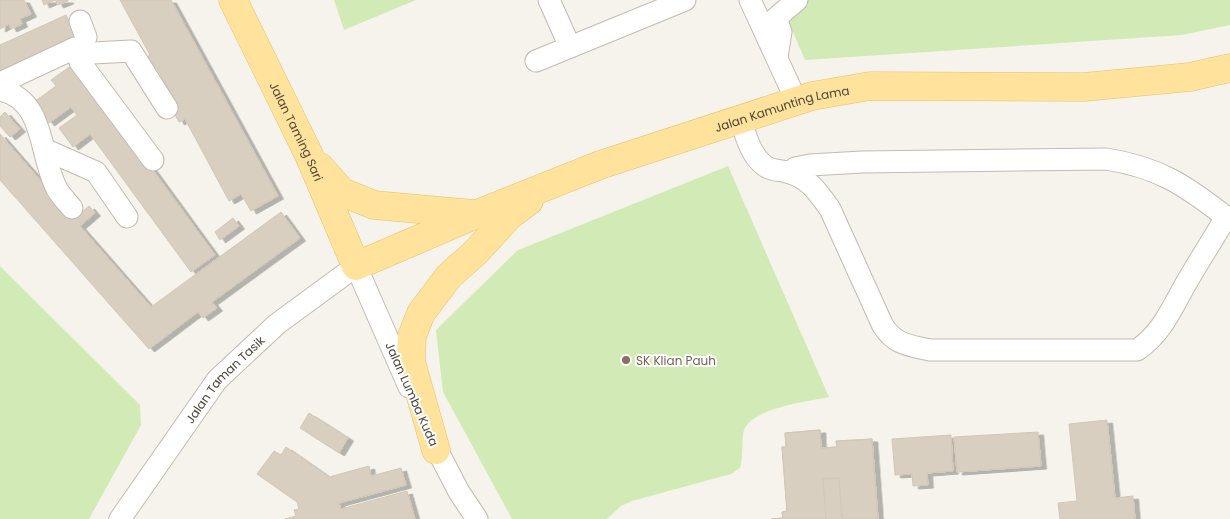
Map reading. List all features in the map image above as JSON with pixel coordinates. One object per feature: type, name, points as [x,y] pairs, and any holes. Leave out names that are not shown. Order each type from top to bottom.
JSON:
[{"type":"main road","name":"Jalan Taming Sari","points":[[233,0],[309,155],[356,266]]},
{"type":"main road","name":"Jalan Kamunting Lama","points":[[356,266],[476,214],[600,165],[796,100],[837,90],[870,86],[1084,87],[1190,76],[1230,68]]},
{"type":"main road","points":[[309,155],[342,192],[374,205],[476,214]]},
{"type":"main road","points":[[436,450],[411,362],[412,336],[421,313],[449,276],[475,253],[510,215],[548,187]]},
{"type":"street","points":[[549,0],[570,47]]},
{"type":"street","points":[[536,61],[684,0]]},
{"type":"street","points":[[750,0],[796,100]]},
{"type":"street","points":[[777,57],[781,32],[776,18],[797,0]]},
{"type":"street","points":[[80,21],[86,37],[80,62],[153,160]]},
{"type":"street","points":[[0,82],[75,48],[93,53],[131,51],[166,108]]},
{"type":"street","points":[[0,90],[11,93],[29,108],[37,124],[58,189],[72,208]]},
{"type":"street","points":[[740,118],[750,148],[758,160],[765,167],[773,170],[800,175],[808,181],[830,209],[883,326],[891,338],[906,345],[930,350],[1136,350],[1148,342],[1165,322],[1186,282],[1228,218],[1198,195],[1161,173],[1131,163],[1106,159],[854,162],[810,165],[795,168],[791,173]]},
{"type":"street","points":[[44,149],[96,172],[127,217]]},
{"type":"street","name":"Jalan Lumba Kuda","points":[[356,266],[436,450],[459,492],[477,519]]},
{"type":"street","name":"Jalan Taman Tasik","points":[[120,519],[217,380],[277,324],[356,266]]},
{"type":"green space","points":[[334,0],[416,0],[344,30]]},
{"type":"green space","points":[[779,0],[1230,0],[1230,25],[1182,35],[805,60]]},
{"type":"green space","name":"SK Klian Pauh","points":[[728,166],[829,397],[769,411],[750,422],[743,433],[740,468],[731,474],[632,501],[621,506],[607,519],[512,519],[443,392],[436,330],[518,250]]},
{"type":"green space","points":[[0,266],[140,405],[141,425],[89,519],[0,519]]},
{"type":"building","points":[[0,0],[24,0],[31,14],[20,19],[22,24],[11,29],[9,24],[0,29]]},
{"type":"building","points":[[42,0],[55,0],[44,5]]},
{"type":"building","points":[[55,0],[68,0],[68,1],[58,5]]},
{"type":"building","points":[[120,0],[171,0],[278,196],[251,211],[241,194],[229,201],[185,119],[179,122],[164,95],[170,92],[156,67],[153,68],[147,57],[150,55]]},
{"type":"building","points":[[66,15],[76,36],[0,71],[0,45]]},
{"type":"building","points":[[75,63],[215,255],[191,272],[90,134],[73,147],[59,128],[77,115],[71,107],[49,123],[34,102],[56,86],[51,80]]},
{"type":"building","points":[[5,112],[20,129],[10,137],[0,126],[0,117]]},
{"type":"building","points":[[0,134],[74,219],[89,206],[95,213],[80,226],[151,307],[281,212],[300,238],[212,302],[217,308],[203,318],[198,312],[149,349],[0,180]]},
{"type":"building","points":[[233,218],[239,226],[220,240],[215,232]]},
{"type":"building","points":[[309,413],[348,438],[339,453],[300,428]]},
{"type":"building","points":[[1107,420],[1115,498],[1133,496],[1135,519],[1060,519],[1058,503],[1077,501],[1069,424]]},
{"type":"building","points":[[820,430],[821,448],[837,447],[836,441],[872,439],[878,519],[842,519],[839,478],[823,479],[826,519],[771,519],[783,518],[782,512],[787,511],[782,447],[786,447],[785,433]]},
{"type":"building","points":[[820,430],[821,448],[837,447],[836,441],[872,439],[878,519],[771,519],[783,518],[782,512],[787,511],[782,447],[786,447],[785,433]]},
{"type":"building","points":[[1038,432],[1041,466],[957,472],[954,437]]},
{"type":"building","points":[[951,435],[953,471],[927,473],[928,485],[913,486],[912,474],[895,475],[892,439]]},
{"type":"building","points":[[286,447],[329,477],[369,466],[371,476],[401,468],[406,485],[339,503],[341,509],[407,491],[415,519],[285,519],[296,516],[294,510],[299,509],[297,502],[257,474],[274,451],[281,455]]},
{"type":"place","name":"SK Klian Pauh","points":[[626,360]]}]
